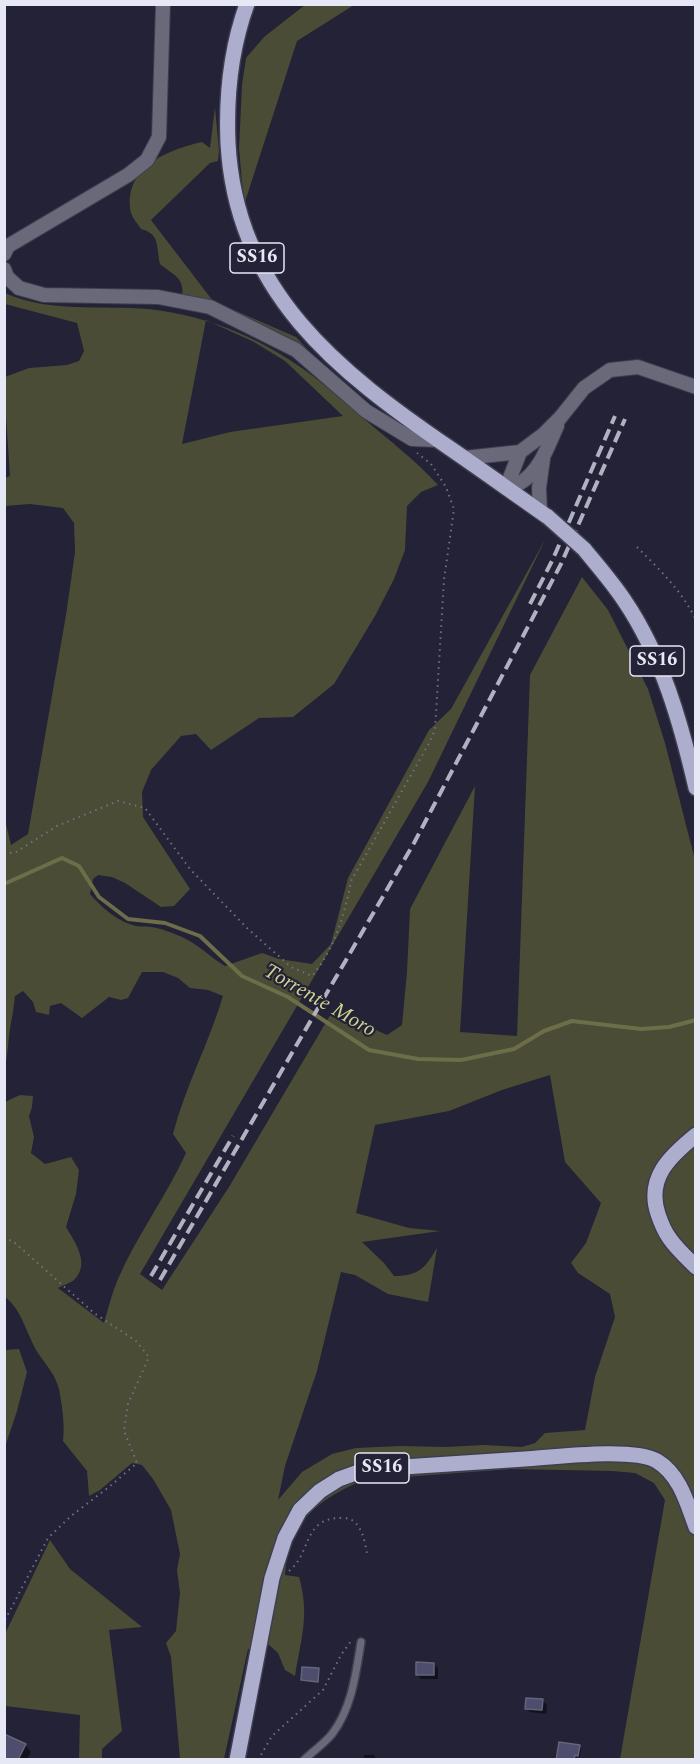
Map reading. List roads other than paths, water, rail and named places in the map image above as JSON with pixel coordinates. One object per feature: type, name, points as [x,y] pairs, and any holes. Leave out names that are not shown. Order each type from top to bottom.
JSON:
[{"type":"main road","name":"SS16","points":[[247,4],[239,27],[227,117],[232,181],[252,248],[275,290],[327,353],[365,387],[544,514],[584,549],[606,575],[648,640],[669,692],[696,788]]},
{"type":"main road","points":[[696,1135],[666,1162],[657,1180],[655,1194],[656,1208],[663,1228],[696,1267]]},
{"type":"main road","name":"SS16","points":[[237,1760],[274,1571],[285,1538],[300,1510],[320,1491],[339,1479],[364,1470],[608,1454],[646,1456],[657,1461],[675,1479],[696,1527]]},
{"type":"street","points":[[4,254],[8,246],[128,175],[147,160],[159,137],[164,4]]},
{"type":"street","points":[[4,269],[7,277],[19,288],[44,295],[158,297],[210,307],[296,350],[366,411],[412,439],[438,440]]},
{"type":"street","points":[[464,458],[520,452],[544,434],[560,418],[584,387],[610,370],[638,367],[696,387]]},
{"type":"street","points":[[337,387],[354,391],[365,387]]},
{"type":"street","points":[[506,488],[520,483],[535,470],[543,458],[560,418]]},
{"type":"street","points":[[506,488],[520,452]]},
{"type":"street","points":[[543,458],[539,488],[544,514]]},
{"type":"lane","points":[[304,1760],[332,1734],[344,1711],[353,1689],[361,1642]]},
{"type":"waterway","name":"Torrente Moro","points":[[4,884],[62,858],[79,866],[99,897],[128,919],[165,923],[200,936],[242,976],[288,997],[369,1050],[418,1059],[461,1060],[514,1049],[544,1031],[572,1021],[641,1029],[669,1027],[696,1020]]},
{"type":"railway","points":[[530,604],[553,559],[615,416]]},
{"type":"railway","points":[[160,1280],[414,843],[561,564],[625,419]]},
{"type":"railway","points":[[151,1276],[233,1136]]}]
